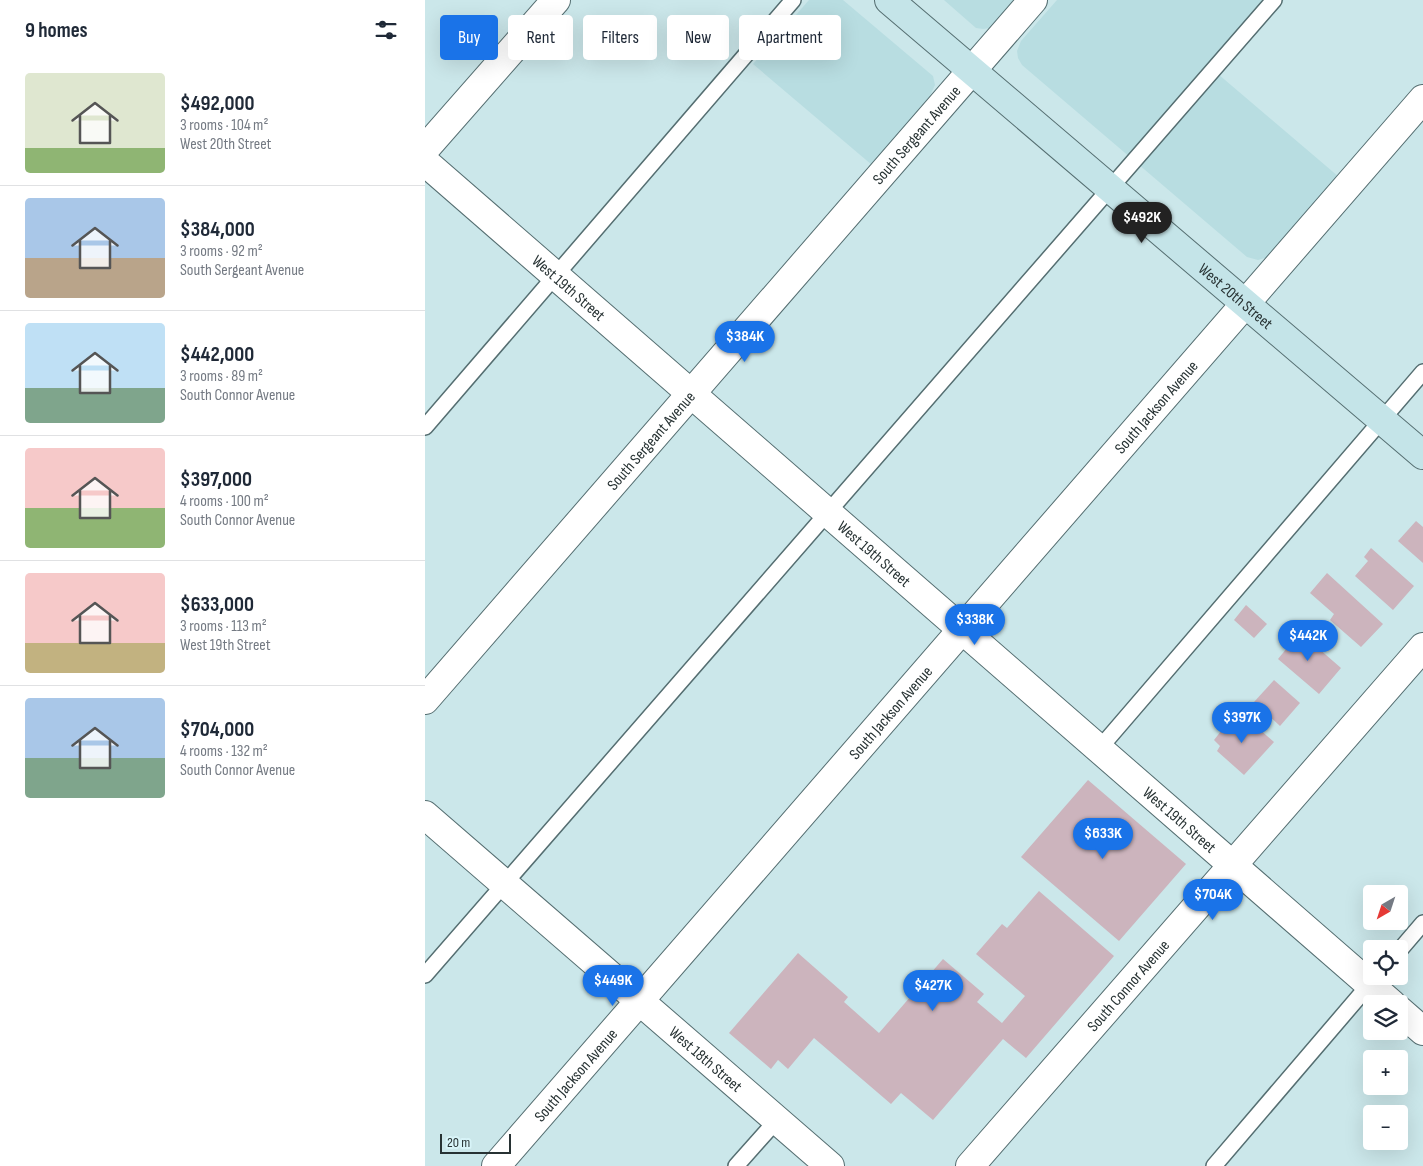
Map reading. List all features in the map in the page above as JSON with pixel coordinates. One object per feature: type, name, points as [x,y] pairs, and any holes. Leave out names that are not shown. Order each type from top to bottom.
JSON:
[{"type":"main road","name":"West 20th Street","points":[[889,0],[1423,455]]},
{"type":"street","points":[[425,149],[555,0]]},
{"type":"street","name":"South Sergeant Avenue","points":[[425,700],[1033,0]]},
{"type":"street","name":"South Jackson Avenue","points":[[496,1166],[1423,99]]},
{"type":"street","name":"West 19th Street","points":[[425,162],[1233,866],[1363,972]]},
{"type":"street","name":"South Connor Avenue","points":[[970,1166],[1423,647]]},
{"type":"street","name":"West 18th Street","points":[[425,815],[830,1166]]},
{"type":"street","name":"West 19th Street","points":[[1377,985],[1385,995]]},
{"type":"street","points":[[1408,1018],[1423,1031]]},
{"type":"lane","points":[[425,427],[793,0]]},
{"type":"lane","points":[[425,975],[1274,0]]},
{"type":"lane","points":[[1099,749],[1423,372]]},
{"type":"lane","points":[[1408,940],[1423,923]]},
{"type":"lane","points":[[1214,1166],[1369,985]]},
{"type":"lane","points":[[736,1166],[777,1120]]},
{"type":"shaded area","points":[[809,0],[843,0],[933,76],[935,85],[927,102],[872,165],[753,64],[756,60],[841,60],[841,15],[796,15]]},
{"type":"shaded area","points":[[944,0],[1016,0],[995,24],[990,28],[983,29],[976,28]]},
{"type":"shaded area","points":[[1057,0],[1284,0],[1218,74],[1339,177],[1268,257],[1258,260],[1247,257],[1022,65],[1017,51],[1021,41]]},
{"type":"building","points":[[1416,521],[1423,527],[1423,563],[1398,541]]},
{"type":"building","points":[[1371,548],[1414,586],[1393,610],[1355,576],[1368,561],[1364,557]]},
{"type":"building","points":[[1327,573],[1383,624],[1361,647],[1330,620],[1334,614],[1310,593]]},
{"type":"building","points":[[1246,605],[1267,624],[1254,638],[1234,620]]},
{"type":"building","points":[[1295,628],[1341,668],[1319,694],[1278,659],[1287,648],[1282,643]]},
{"type":"building","points":[[1274,680],[1300,703],[1280,726],[1254,702]]},
{"type":"building","points":[[1244,716],[1274,742],[1244,775],[1217,751],[1220,746],[1214,740],[1232,717],[1239,724]]},
{"type":"building","points":[[1088,780],[1186,864],[1119,941],[1021,857]]},
{"type":"building","points":[[1039,891],[1114,956],[1026,1058],[1003,1039],[933,1120],[901,1093],[891,1104],[814,1038],[788,1069],[778,1060],[771,1069],[729,1033],[798,953],[848,997],[844,1002],[879,1033],[943,959],[984,994],[977,1002],[1002,1023],[1025,996],[976,954],[1002,924],[1007,928]]}]
